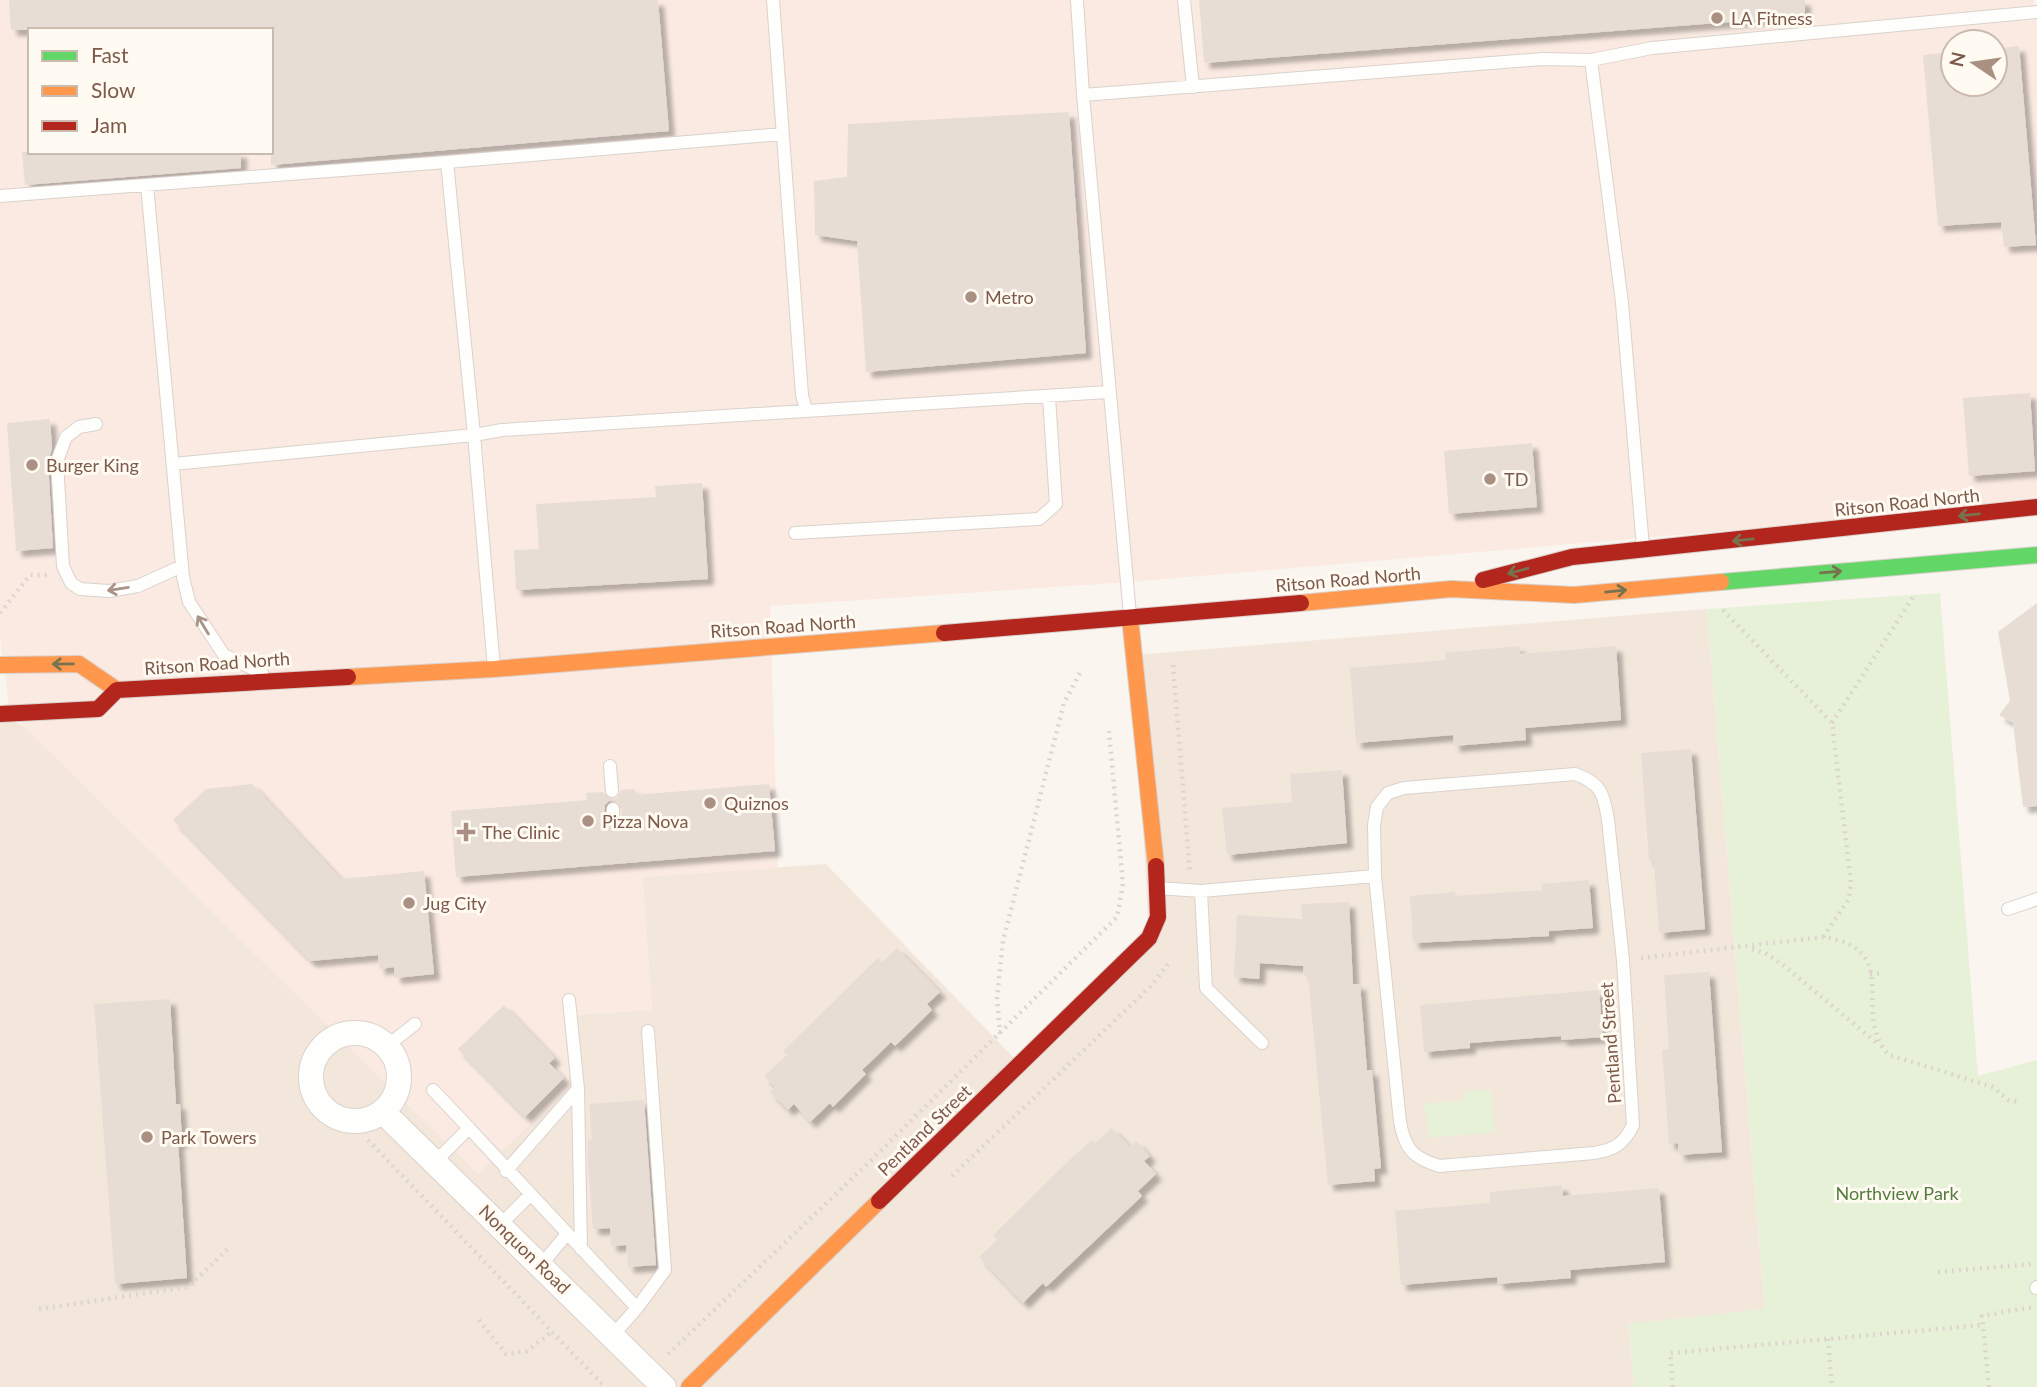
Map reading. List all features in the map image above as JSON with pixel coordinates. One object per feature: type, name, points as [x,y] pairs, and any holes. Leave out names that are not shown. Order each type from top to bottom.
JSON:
[{"type":"main road","name":"Ritson Road North","points":[[1451,589],[1572,557],[2037,507]]},
{"type":"main road","name":"Ritson Road North","points":[[117,690],[275,679],[494,669],[1130,618],[1451,589],[1574,595],[2037,555]]},
{"type":"main road","name":"Pentland Street","points":[[689,1387],[1149,938],[1158,917],[1157,888],[1130,618]]},
{"type":"main road","points":[[0,665],[79,664],[117,690],[98,709],[0,714]]},
{"type":"street","points":[[358,1032],[376,1038],[387,1046],[396,1059],[400,1075],[398,1090],[384,1113],[366,1121],[346,1121],[332,1115],[321,1105],[311,1081],[312,1066],[321,1049],[332,1039],[358,1032]]},
{"type":"street","name":"Nonquon Road","points":[[384,1113],[613,1335],[658,1385]]},
{"type":"lane","points":[[773,0],[802,395],[806,410]]},
{"type":"lane","points":[[1077,0],[1108,392],[1130,618]]},
{"type":"lane","points":[[1184,0],[1193,87]]},
{"type":"lane","points":[[1083,96],[1543,59],[1591,60],[1652,48],[2037,12]]},
{"type":"lane","points":[[1591,60],[1622,303],[1643,551]]},
{"type":"lane","points":[[0,196],[783,134]]},
{"type":"lane","points":[[447,162],[494,669]]},
{"type":"lane","points":[[147,185],[182,571],[189,602],[224,655],[275,679]]},
{"type":"lane","points":[[173,464],[502,430],[1108,392]]},
{"type":"lane","points":[[795,533],[1039,519],[1056,504],[1049,397]]},
{"type":"lane","points":[[96,424],[79,427],[66,437],[57,461],[64,566],[71,583],[80,589],[108,591],[138,586],[182,571]]},
{"type":"lane","points":[[610,766],[612,791]]},
{"type":"lane","name":"Pentland Street","points":[[1575,774],[1593,781],[1605,800],[1623,960],[1633,1108],[1633,1125],[1626,1139],[1612,1150],[1594,1153],[1439,1166],[1411,1154],[1404,1141],[1400,1122],[1375,876],[1377,807],[1388,793],[1404,788],[1575,774]]},
{"type":"lane","points":[[1157,888],[1200,891],[1375,876]]},
{"type":"lane","points":[[1200,891],[1206,988],[1262,1043]]},
{"type":"lane","points":[[2008,909],[2037,899]]},
{"type":"lane","points":[[569,1000],[578,1089],[581,1249]]},
{"type":"lane","points":[[387,1046],[415,1024]]},
{"type":"lane","points":[[613,1335],[665,1270],[648,1031]]},
{"type":"lane","points":[[506,1171],[578,1089]]},
{"type":"lane","points":[[433,1090],[637,1308]]},
{"type":"lane","points":[[435,1163],[469,1128]]},
{"type":"lane","points":[[500,1225],[530,1195]]},
{"type":"lane","points":[[541,1265],[567,1234]]},
{"type":"path","points":[[0,613],[30,575],[68,576]]},
{"type":"path","points":[[1832,723],[1917,591]]},
{"type":"path","points":[[1718,605],[1832,723],[1851,883],[1849,899],[1823,937]]},
{"type":"path","points":[[1000,1034],[997,998],[1003,941],[1065,703],[1080,673]]},
{"type":"path","points":[[668,1354],[1000,1034],[1117,917],[1123,884],[1109,724]]},
{"type":"path","points":[[1623,960],[1823,937],[1845,940],[1857,946],[1867,957],[1879,1045]]},
{"type":"path","points":[[1748,947],[1765,953],[1782,964],[1889,1055],[1993,1087],[2008,1101],[2020,1102]]},
{"type":"path","points":[[1870,974],[1884,974]]},
{"type":"path","points":[[368,1140],[605,1387]]},
{"type":"path","points":[[39,1308],[188,1287],[229,1248]]},
{"type":"path","points":[[1938,1272],[2033,1264]]},
{"type":"path","points":[[1989,1387],[1982,1316],[2037,1307]]},
{"type":"path","points":[[479,1320],[506,1354],[527,1351],[552,1332]]},
{"type":"path","points":[[1673,1387],[1670,1353],[1983,1325]]},
{"type":"path","points":[[1828,1339],[1832,1387]]},
{"type":"shaded area","points":[[0,0],[2034,0],[2037,22],[2037,504],[1130,582],[770,606],[778,868],[643,877],[652,1010],[570,1015],[571,1086],[478,1174],[10,713],[0,638]]},
{"type":"shaded area","points":[[1707,609],[1765,1310],[1629,1324],[1634,1387],[0,1387],[0,714],[570,1015],[652,1010],[642,877],[826,864],[1020,1064],[1149,938],[1134,655]]},
{"type":"green space","name":"Northview Park","points":[[1940,593],[1978,1076],[2037,1060],[2037,1387],[1634,1387],[1629,1324],[1765,1309],[1707,609]]},
{"type":"green space","points":[[1491,1090],[1495,1132],[1429,1138],[1424,1104],[1464,1100],[1464,1092]]},
{"type":"building","points":[[9,0],[658,0],[669,131],[271,165],[273,28],[11,30]]},
{"type":"building","points":[[1199,0],[1805,0],[1805,16],[1204,63]]},
{"type":"building","points":[[2019,46],[2036,245],[2004,247],[2001,222],[1938,226],[1923,55],[1939,53],[1939,98],[2009,98],[2009,47]]},
{"type":"building","name":"Metro","points":[[1069,112],[1086,353],[866,372],[857,241],[815,235],[814,181],[847,177],[848,124]]},
{"type":"building","points":[[22,152],[241,154],[241,168],[25,185]]},
{"type":"building","points":[[2030,393],[2035,471],[1969,476],[1963,398]]},
{"type":"building","name":"Burger King","points":[[50,419],[52,449],[48,461],[53,548],[16,551],[7,423]]},
{"type":"building","name":"TD","points":[[1532,443],[1537,507],[1449,514],[1444,451]]},
{"type":"building","points":[[702,483],[708,579],[516,590],[514,550],[539,549],[536,504],[656,497],[655,486]]},
{"type":"building","points":[[2037,603],[2037,806],[2023,807],[2013,723],[1999,715],[2010,701],[1998,632]]},
{"type":"building","points":[[1519,646],[1520,654],[1616,646],[1621,720],[1525,728],[1526,740],[1454,746],[1453,735],[1356,743],[1350,668],[1446,660],[1445,653]]},
{"type":"building","points":[[1691,749],[1705,929],[1659,933],[1654,861],[1649,861],[1641,753]]},
{"type":"building","points":[[1342,770],[1347,843],[1227,855],[1222,808],[1292,802],[1290,774]]},
{"type":"building","points":[[252,784],[341,879],[424,871],[434,974],[395,978],[394,967],[379,969],[378,955],[310,961],[173,820],[206,789]]},
{"type":"building","points":[[769,784],[775,851],[456,877],[451,811],[587,800],[586,793],[603,792],[612,800],[617,798],[621,790],[635,789],[635,795]],"holes":[[[609,801],[617,801],[622,808],[621,818],[617,822],[609,822],[604,815],[605,805]]]},
{"type":"building","points":[[1589,880],[1593,928],[1549,931],[1549,936],[1413,943],[1410,896],[1542,890],[1542,884]]},
{"type":"building","points":[[1349,902],[1353,984],[1360,984],[1367,1070],[1372,1070],[1381,1168],[1374,1169],[1375,1181],[1328,1185],[1308,976],[1304,976],[1303,966],[1260,963],[1259,979],[1234,977],[1237,915],[1302,919],[1301,904]]},
{"type":"building","points":[[897,948],[940,992],[927,1004],[932,1010],[895,1046],[891,1042],[862,1070],[866,1074],[833,1107],[830,1103],[810,1122],[794,1104],[788,1110],[770,1092],[775,1087],[764,1076],[787,1055],[783,1051],[878,958],[882,962]]},
{"type":"building","points":[[1709,972],[1722,1152],[1679,1155],[1678,1143],[1669,1144],[1662,1050],[1669,1049],[1664,975]]},
{"type":"building","points":[[1599,990],[1603,1037],[1561,1040],[1561,1036],[1470,1043],[1470,1048],[1424,1052],[1420,1005]]},
{"type":"building","name":"Park Towers","points":[[170,999],[176,1104],[180,1104],[182,1142],[178,1142],[187,1278],[115,1284],[94,1004]]},
{"type":"building","points":[[504,1005],[555,1058],[549,1063],[564,1078],[525,1117],[458,1049]]},
{"type":"building","points":[[644,1100],[656,1265],[628,1267],[626,1245],[611,1246],[610,1228],[593,1229],[588,1167],[588,1140],[592,1139],[589,1104]]},
{"type":"building","points":[[1112,1128],[1130,1147],[1136,1141],[1150,1156],[1144,1161],[1156,1174],[1138,1191],[1142,1196],[1046,1287],[1043,1283],[1023,1303],[979,1257],[997,1240],[993,1235],[1057,1172],[1091,1140],[1095,1143]]},
{"type":"building","points":[[1562,1185],[1563,1196],[1659,1188],[1665,1262],[1570,1270],[1571,1278],[1498,1284],[1497,1277],[1401,1285],[1395,1211],[1490,1203],[1490,1192]]},
{"type":"traffic: fast","points":[[1721,582],[2037,555]]},
{"type":"traffic: slow","points":[[1301,603],[1451,589],[1574,595],[1721,582]]},
{"type":"traffic: slow","points":[[1130,618],[1156,866]]},
{"type":"traffic: slow","points":[[348,677],[494,669],[944,633]]},
{"type":"traffic: slow","points":[[0,665],[79,664],[117,690]]},
{"type":"traffic: slow","points":[[689,1387],[879,1201]]},
{"type":"traffic: jam","points":[[1483,580],[1572,557],[2037,507]]},
{"type":"traffic: jam","points":[[944,633],[1301,603]]},
{"type":"traffic: jam","points":[[0,714],[98,709],[117,690],[348,677]]},
{"type":"traffic: jam","points":[[879,1201],[1149,938],[1158,917],[1156,866]]},
{"type":"place","name":"LA Fitness","points":[[1717,18]]},
{"type":"place","name":"Metro","points":[[971,297]]},
{"type":"place","name":"Burger King","points":[[32,465]]},
{"type":"place","name":"TD","points":[[1490,479]]},
{"type":"place","name":"Quiznos","points":[[710,803]]},
{"type":"place","name":"Pizza Nova","points":[[588,821]]},
{"type":"place","name":"The Clinic","points":[[466,832]]},
{"type":"place","name":"Jug City","points":[[409,903]]},
{"type":"place","name":"Park Towers","points":[[147,1137]]}]
